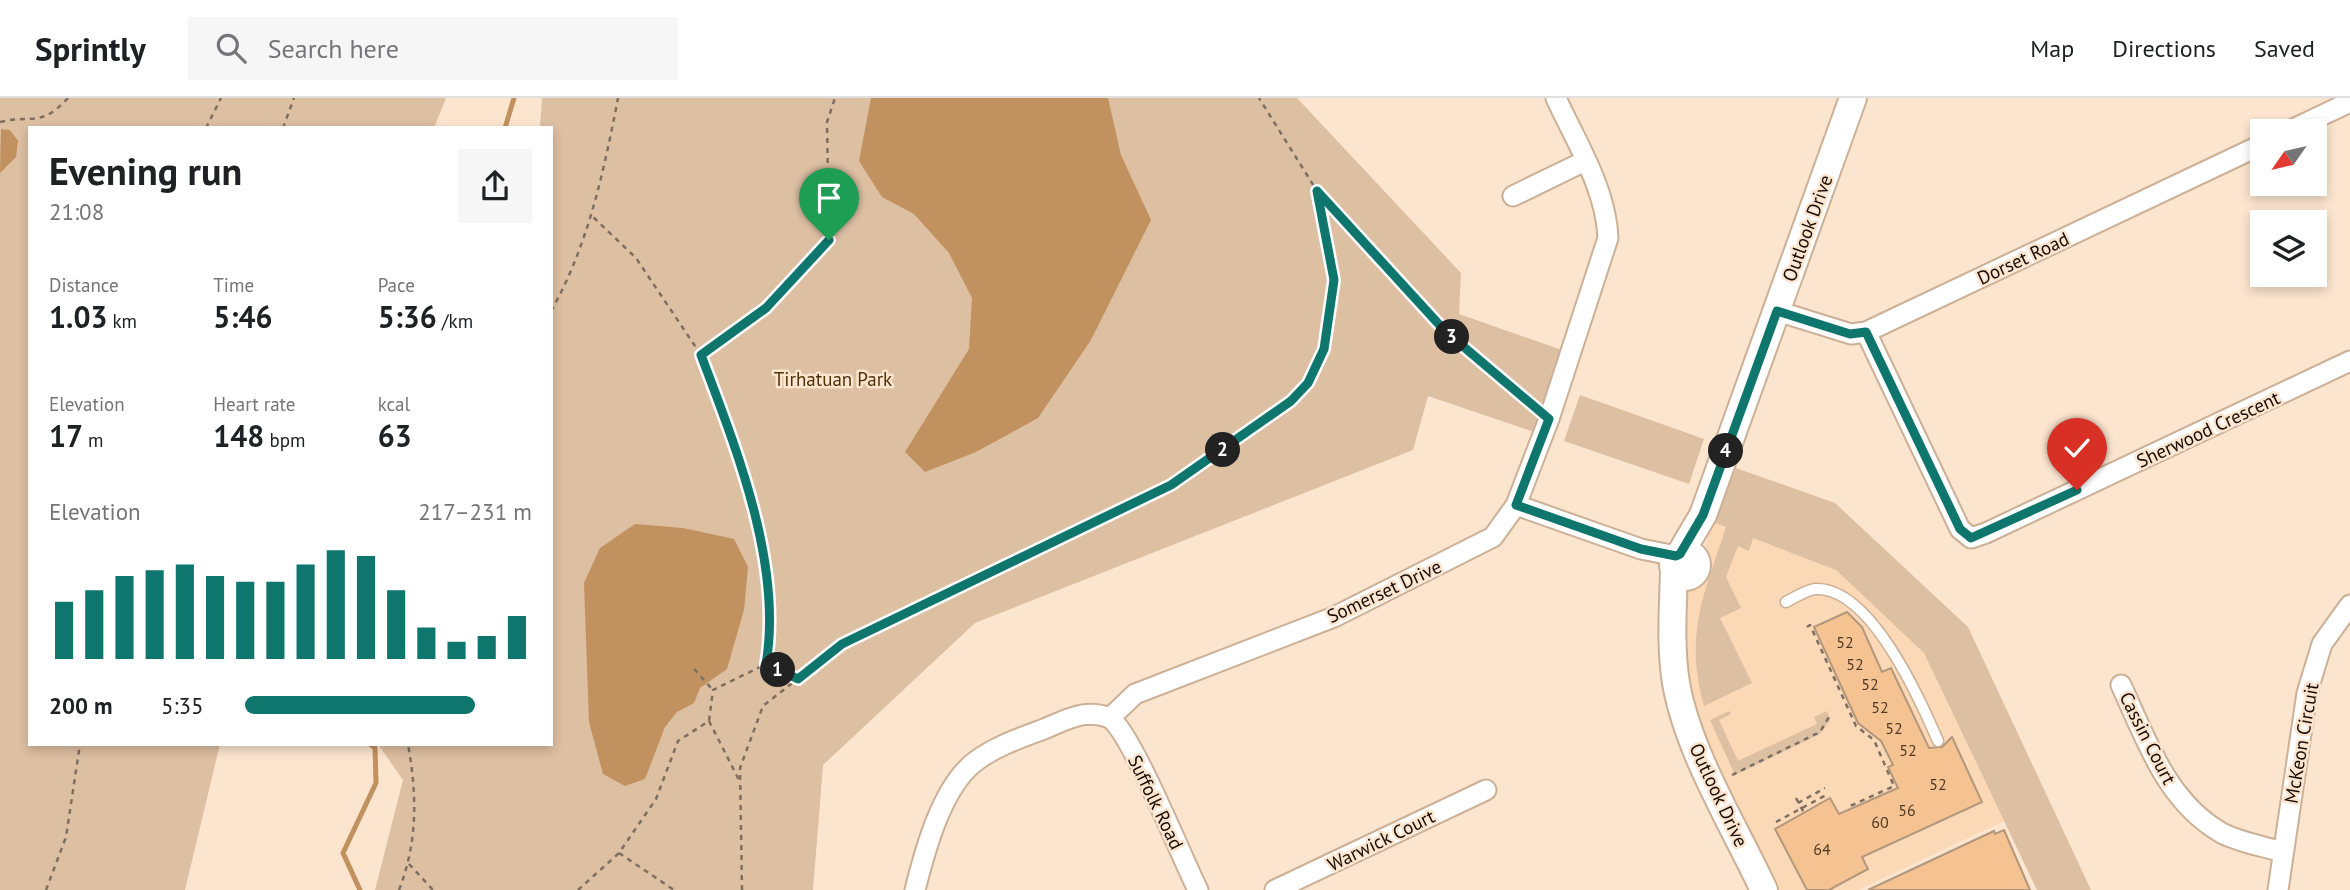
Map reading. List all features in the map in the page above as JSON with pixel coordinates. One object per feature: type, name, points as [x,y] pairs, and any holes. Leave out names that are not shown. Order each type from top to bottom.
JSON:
[{"type":"street","name":"Somerset Drive","points":[[1110,718],[1135,694],[1334,617],[1478,547],[1493,537],[1516,505],[1549,419],[1608,238],[1607,216],[1601,196],[1556,98]]},
{"type":"street","name":"Outlook Drive","points":[[1764,890],[1686,722],[1676,683],[1673,614],[1682,563],[1703,515],[1853,98]]},
{"type":"street","points":[[2314,119],[2350,102]]},
{"type":"street","name":"Dorset Road","points":[[1866,332],[2250,150]]},
{"type":"street","points":[[1513,195],[1585,161]]},
{"type":"street","points":[[1777,311],[1850,334],[1866,332]]},
{"type":"street","name":"Sherwood Crescent","points":[[1866,332],[1960,529],[1971,538],[2350,361]]},
{"type":"street","points":[[1516,505],[1682,563]]},
{"type":"street","name":"McKeon Circuit","points":[[2278,890],[2307,694],[2322,644],[2350,605]]},
{"type":"street","name":"Cassin Court","points":[[2121,685],[2161,771],[2188,808],[2221,833],[2282,852]]},
{"type":"street","points":[[915,890],[932,832],[952,789],[974,762],[993,749],[1078,715],[1099,714],[1110,718]]},
{"type":"street","name":"Suffolk Road","points":[[1110,718],[1127,742],[1198,890]]},
{"type":"street","name":"Warwick Court","points":[[1275,890],[1486,790]]},
{"type":"lane","points":[[1786,602],[1813,589],[1842,594],[1894,652],[1910,678],[1938,741]]},
{"type":"path","points":[[0,122],[16,118],[39,120],[53,113],[68,98]]},
{"type":"path","points":[[207,126],[221,98]]},
{"type":"path","points":[[284,126],[294,98]]},
{"type":"path","points":[[553,308],[562,293],[591,215],[605,169],[618,98]]},
{"type":"path","points":[[701,355],[766,308],[829,240],[827,122],[835,98]]},
{"type":"path","points":[[1259,98],[1317,191],[1445,331],[1549,419]]},
{"type":"path","points":[[742,890],[740,768],[763,706],[842,644],[1171,485],[1291,401],[1308,383],[1324,349],[1334,280],[1317,191]]},
{"type":"path","points":[[591,215],[635,258],[701,355],[735,446],[758,535],[772,606],[766,664]]},
{"type":"path","points":[[1807,627],[1811,625],[1845,706],[1856,726],[1874,740],[1894,786],[1848,807]]},
{"type":"path","points":[[766,664],[798,679]]},
{"type":"path","points":[[713,690],[766,664]]},
{"type":"path","points":[[694,669],[713,690],[709,721],[740,782]]},
{"type":"path","points":[[1732,775],[1820,732],[1829,717]]},
{"type":"path","points":[[578,890],[619,853],[656,799],[678,741],[709,721]]},
{"type":"path","points":[[46,890],[66,837],[80,746]]},
{"type":"path","points":[[399,890],[409,864],[416,791],[408,746]]},
{"type":"path","points":[[1798,803],[1825,788]]},
{"type":"path","points":[[1776,822],[1828,794]]},
{"type":"path","points":[[1796,798],[1804,813]]},
{"type":"path","points":[[619,853],[674,890]]},
{"type":"path","points":[[409,864],[433,890]]},
{"type":"shaded area","points":[[871,98],[1108,98],[1121,155],[1151,220],[1091,340],[1038,418],[976,452],[925,472],[905,452],[969,349],[972,298],[949,253],[914,214],[882,197],[859,161]]},
{"type":"shaded area","points":[[1,129],[10,130],[18,141],[16,157],[0,173]]},
{"type":"shaded area","points":[[1715,523],[1836,570],[1924,653],[2004,821],[1858,890],[1777,890],[1699,726],[1689,694],[1683,629],[1688,593],[1702,570],[1709,529]]},
{"type":"shaded area","points":[[635,524],[683,528],[734,539],[748,567],[744,610],[727,669],[700,688],[694,703],[677,712],[665,727],[645,779],[625,786],[603,774],[589,722],[584,583],[600,548]]},
{"type":"green space","points":[[0,98],[446,98],[435,126],[28,126],[28,746],[220,746],[185,890],[0,890]]},
{"type":"green space","name":"Tirhatuan Park","points":[[542,98],[1297,98],[1461,273],[1459,314],[1562,350],[1534,432],[1428,396],[1413,450],[975,623],[823,765],[813,890],[375,890],[403,780],[379,746],[553,746],[553,126],[540,126]]},
{"type":"green space","points":[[1580,395],[1704,439],[1689,484],[1564,441]]},
{"type":"green space","points":[[1736,468],[1835,503],[1968,627],[2091,890],[2037,890],[1924,653],[1836,570],[1753,538],[1749,551],[1738,546],[1726,577],[1741,608],[1720,618],[1752,683],[1704,706],[1698,680],[1696,636],[1704,595],[1726,527],[1715,523]]},
{"type":"green space","points":[[1729,711],[1731,714],[1719,720],[1738,761],[1817,724],[1814,717],[1827,711],[1830,720],[1820,734],[1735,775],[1710,720]]},
{"type":"building","points":[[1847,612],[1862,627],[1882,672],[1891,668],[1929,748],[1942,747],[1952,737],[1982,802],[1862,857],[1868,869],[1829,890],[1807,890],[1775,829],[1830,798],[1839,814],[1898,788],[1888,767],[1893,765],[1881,741],[1858,723],[1814,627]]},
{"type":"building","points":[[2004,830],[2030,890],[1868,890],[1994,831],[1995,834]]},
{"type":"waterway","points":[[506,126],[514,98]]},
{"type":"waterway","points":[[360,890],[343,853],[376,783],[375,748],[372,746]]},
{"type":"route","points":[[829,240],[766,308],[701,355],[735,446],[758,535],[772,606],[766,664],[798,679],[842,644],[1171,485],[1291,401],[1308,383],[1324,349],[1334,280],[1317,191],[1445,331],[1539,414],[1549,419],[1516,505],[1641,549],[1676,556],[1680,554],[1703,515],[1777,311],[1850,334],[1866,332],[1960,529],[1971,538],[2077,490]]}]
